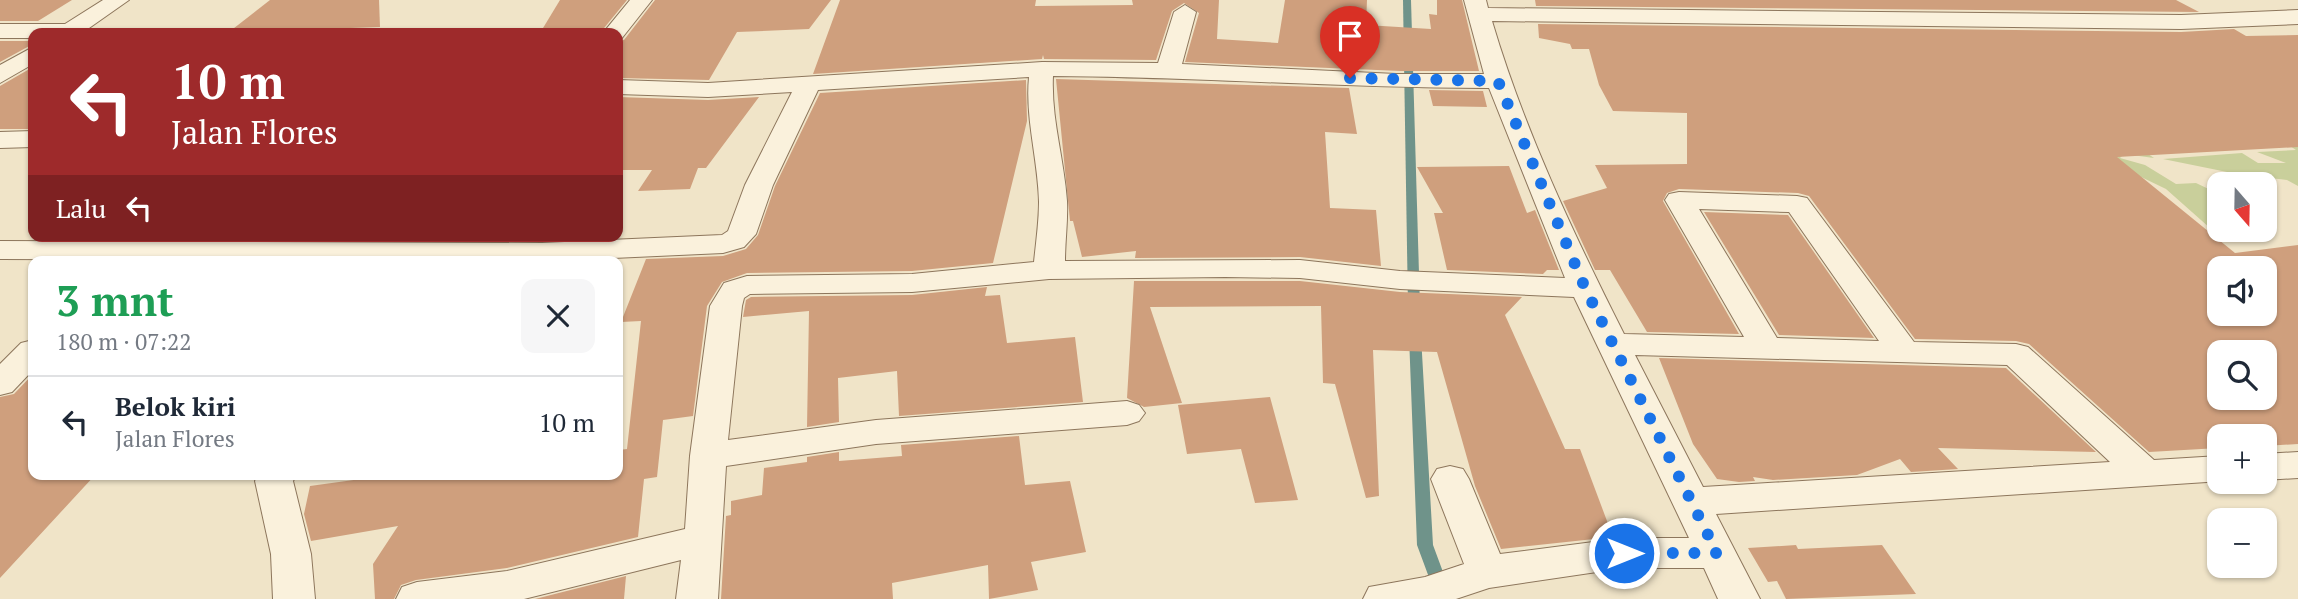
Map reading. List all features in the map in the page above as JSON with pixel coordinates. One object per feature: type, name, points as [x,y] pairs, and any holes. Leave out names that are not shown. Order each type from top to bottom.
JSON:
[{"type":"street","points":[[75,28],[118,0]]},
{"type":"street","points":[[618,28],[641,0]]},
{"type":"street","points":[[1739,599],[1585,288],[1498,81],[1476,7],[2181,22],[2298,17]]},
{"type":"street","points":[[1168,70],[1185,12]]},
{"type":"street","points":[[0,31],[28,31]]},
{"type":"street","points":[[0,76],[28,57]]},
{"type":"street","points":[[623,87],[708,90],[1042,69],[1168,70],[1396,81],[1498,81]]},
{"type":"street","points":[[1042,69],[1039,108],[1048,152],[1053,203],[1049,270]]},
{"type":"street","points":[[0,250],[127,255],[437,249],[542,252],[700,246],[734,241],[741,234],[759,185],[808,85]]},
{"type":"street","points":[[0,140],[28,139]]},
{"type":"street","points":[[1767,348],[1679,200],[1793,202],[1799,205],[1904,352]]},
{"type":"street","points":[[697,599],[704,540],[708,456],[726,306],[728,295],[734,288],[778,282],[912,283],[1049,270],[1300,269],[1415,281],[1585,288]]},
{"type":"street","points":[[1615,344],[2011,354],[2021,358],[2146,474]]},
{"type":"street","points":[[0,384],[28,356]]},
{"type":"street","points":[[708,456],[876,432],[1127,413]]},
{"type":"street","points":[[2277,466],[2298,464]]},
{"type":"street","points":[[1692,502],[2207,470]]},
{"type":"street","points":[[275,480],[289,545],[295,582],[294,599]]},
{"type":"street","points":[[1450,480],[1480,575]]},
{"type":"street","points":[[417,599],[507,587],[704,540]]},
{"type":"street","points":[[1384,599],[1424,593],[1480,575],[1624,553],[1717,553]]},
{"type":"green space","points":[[2076,105],[2154,158],[2124,154],[2120,158],[2145,165],[2176,184],[2196,183],[2207,188],[2207,225],[2166,189],[2108,161]]},
{"type":"green space","points":[[2298,117],[2298,186],[2287,180],[2277,179],[2277,172],[2227,172],[2163,159],[2242,153],[2258,163],[2286,163],[2257,152],[2296,150],[2272,134]]},
{"type":"building","points":[[0,0],[72,0],[38,21],[0,21]]},
{"type":"building","points":[[270,0],[379,0],[380,27],[234,28]]},
{"type":"building","points":[[560,0],[627,0],[604,28],[543,28]]},
{"type":"building","points":[[655,0],[831,0],[809,29],[737,32],[709,80],[623,78],[624,40]]},
{"type":"building","points":[[840,0],[1036,0],[1035,6],[1133,5],[1132,0],[1219,0],[1217,39],[1278,43],[1285,0],[1367,0],[1366,25],[1431,29],[1429,14],[1437,15],[1437,0],[1462,0],[1479,71],[1401,71],[1185,62],[1199,13],[1184,3],[1172,11],[1156,60],[1044,59],[1043,55],[1042,59],[813,74]]},
{"type":"building","points":[[1535,0],[2176,0],[2199,12],[1536,6]]},
{"type":"building","points":[[1538,24],[2181,32],[2234,29],[2246,36],[2298,35],[2298,147],[2117,157],[2207,230],[2207,242],[2221,242],[2235,253],[2298,245],[2298,444],[2277,445],[2277,424],[2207,424],[2207,449],[2149,452],[2029,344],[2016,341],[1915,339],[1809,196],[1798,193],[1679,189],[1667,193],[1663,201],[1739,334],[1647,332],[1610,270],[1595,270],[1563,201],[1607,188],[1595,165],[1687,164],[1687,113],[1613,111],[1599,85],[1589,49],[1572,49],[1570,44],[1539,38]]},
{"type":"building","points":[[0,41],[28,41],[28,47],[0,62]]},
{"type":"building","points":[[28,70],[28,129],[0,129],[0,86]]},
{"type":"building","points":[[1056,79],[1349,88],[1357,134],[1325,132],[1330,208],[1376,210],[1381,266],[1300,257],[1135,258],[1136,251],[1082,257],[1073,221],[1070,221]]},
{"type":"building","points":[[1026,80],[1027,121],[993,263],[912,271],[747,273],[722,282],[707,306],[693,416],[663,420],[657,477],[644,479],[638,537],[507,568],[416,580],[401,585],[394,599],[375,599],[373,564],[398,526],[311,541],[304,514],[310,486],[354,480],[623,480],[623,450],[627,449],[641,321],[623,322],[623,317],[646,259],[723,256],[746,249],[758,235],[775,186],[820,93]]},
{"type":"building","points":[[1429,90],[1483,91],[1487,107],[1433,106]]},
{"type":"building","points":[[623,97],[708,100],[759,97],[706,168],[698,168],[690,189],[638,191],[652,170],[623,170]]},
{"type":"building","points":[[1509,166],[1527,213],[1535,210],[1559,270],[1547,270],[1543,274],[1447,270],[1434,213],[1443,213],[1417,167]]},
{"type":"building","points":[[1704,212],[1788,215],[1874,338],[1779,335]]},
{"type":"building","points":[[1134,281],[1300,281],[1400,292],[1522,297],[1505,315],[1565,449],[1580,449],[1613,537],[1501,549],[1475,486],[1437,352],[1373,350],[1379,496],[1366,498],[1335,384],[1323,383],[1321,306],[1150,307],[1182,403],[1144,407],[1127,398]]},
{"type":"building","points":[[987,287],[985,296],[1000,295],[1007,343],[1075,337],[1083,402],[899,416],[897,371],[838,378],[839,422],[807,427],[809,311],[743,317],[746,300],[751,297],[912,295]]},
{"type":"building","points":[[1659,358],[2006,368],[2096,452],[1938,448],[1958,469],[1911,472],[1900,459],[1857,475],[1773,480],[1753,477],[1755,481],[1739,482],[1717,479],[1693,444]]},
{"type":"building","points":[[28,379],[28,480],[90,480],[0,578],[0,397],[14,394]]},
{"type":"building","points":[[1270,397],[1298,500],[1255,503],[1241,449],[1187,454],[1178,405]]},
{"type":"building","points":[[1019,436],[1025,485],[1070,481],[1086,552],[1031,562],[1038,590],[989,599],[988,565],[892,583],[893,599],[721,599],[726,516],[731,515],[731,501],[762,495],[764,468],[807,462],[807,457],[839,452],[839,461],[902,456],[901,445]]},
{"type":"building","points":[[1796,545],[1798,549],[1882,545],[1916,594],[1786,599],[1777,581],[1768,582],[1748,548]]},
{"type":"building","points":[[626,576],[624,599],[535,599]]},
{"type":"waterway","points":[[1407,0],[1414,308]]},
{"type":"waterway","points":[[1415,336],[1425,545],[1445,599]]},
{"type":"route","points":[[1350,78],[1498,81],[1585,288],[1717,553],[1624,553]]}]
